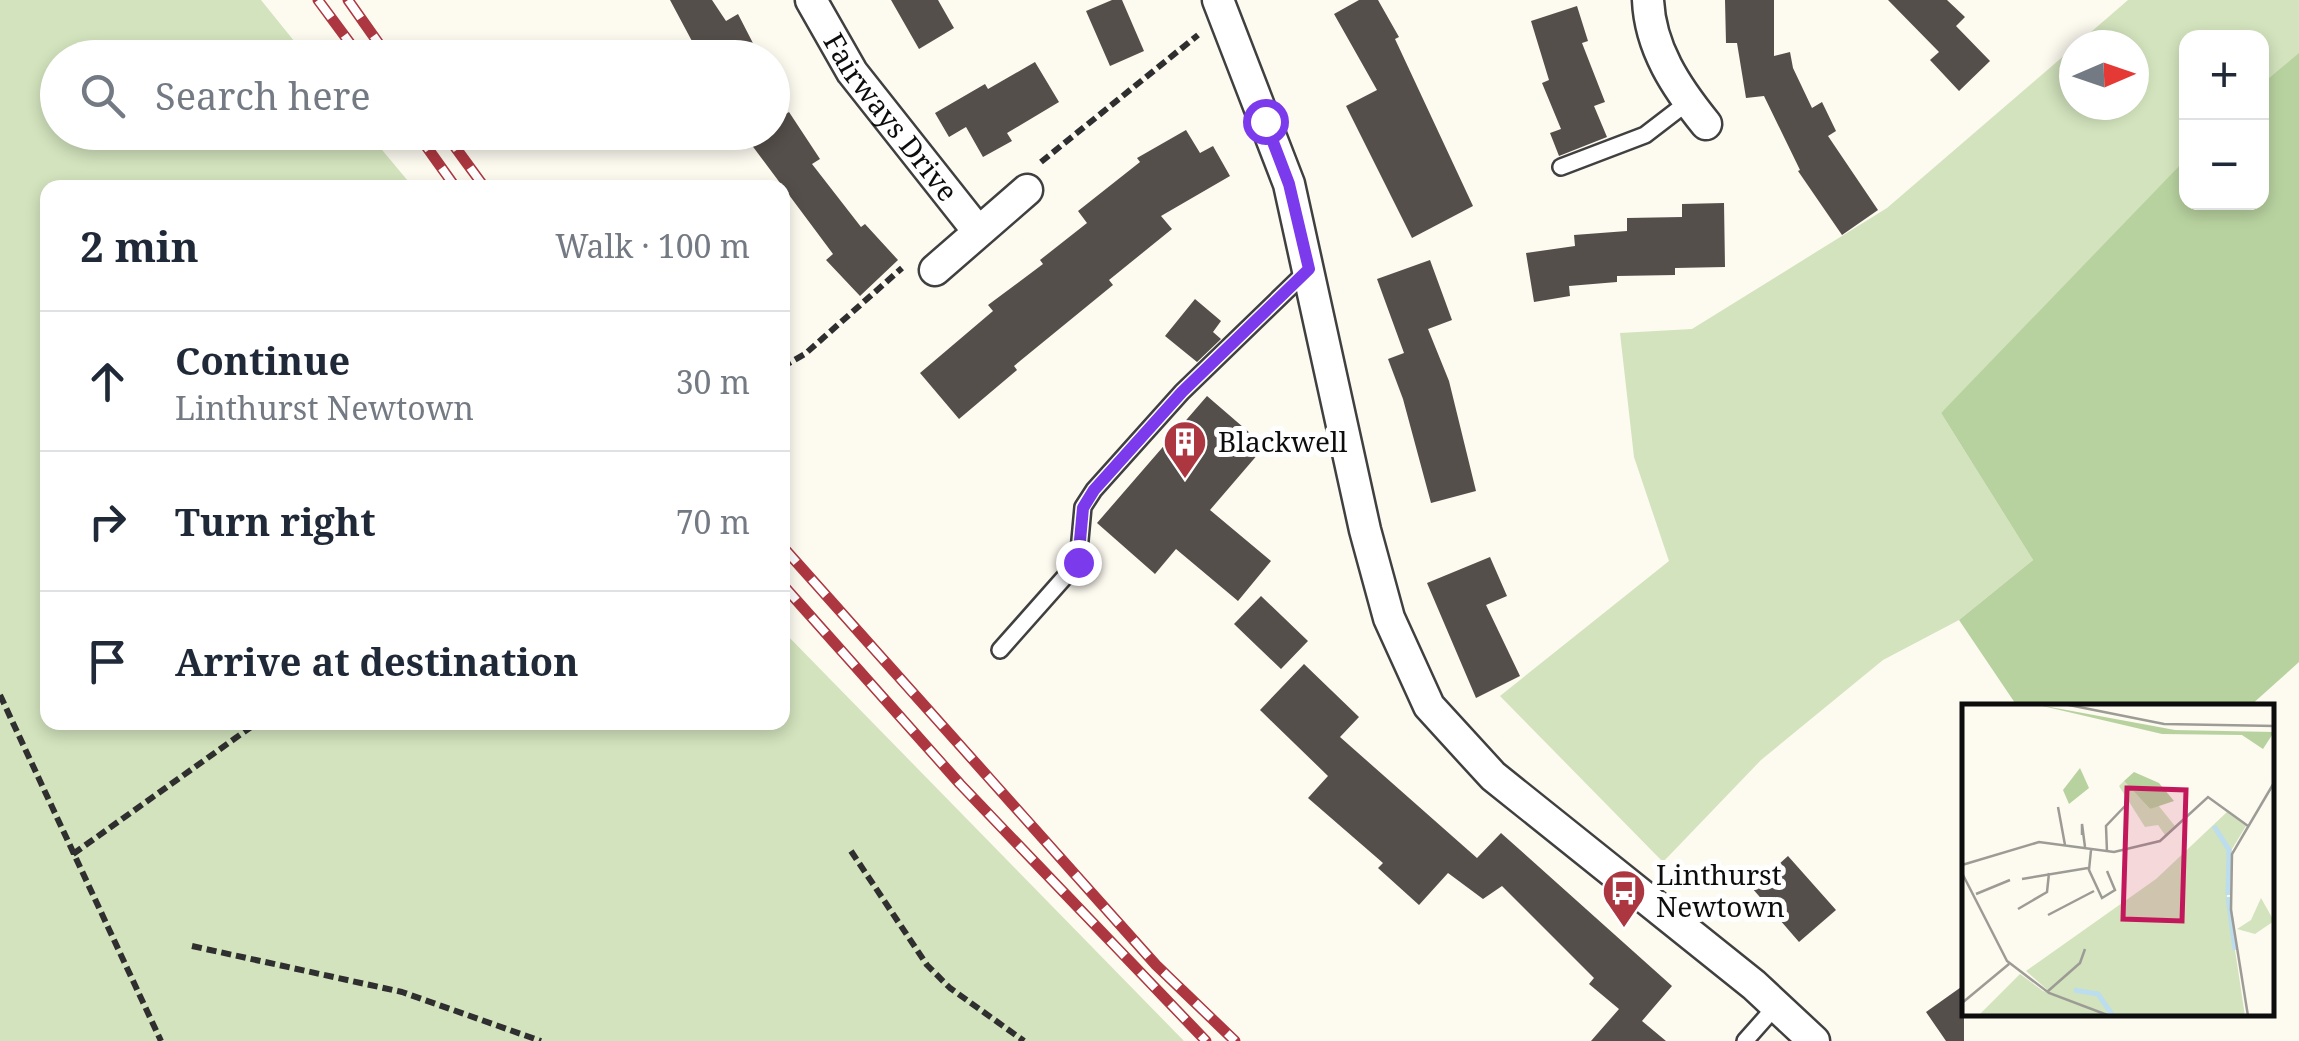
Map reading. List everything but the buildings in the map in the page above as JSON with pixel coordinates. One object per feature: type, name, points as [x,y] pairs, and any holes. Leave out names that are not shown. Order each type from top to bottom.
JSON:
[{"type":"street","name":"Fairways Drive","points":[[812,0],[852,72],[977,230]]},
{"type":"street","points":[[1648,0],[1655,48],[1697,113]]},
{"type":"street","points":[[1220,8],[1289,184],[1389,618],[1429,706],[1492,776],[1814,1041]]},
{"type":"street","name":"Fairways Drive","points":[[935,270],[1028,190]]},
{"type":"lane","points":[[1561,166],[1697,113]]},
{"type":"lane","points":[[1000,650],[1078,562],[1083,508],[1094,490],[1182,392],[1309,269]]},
{"type":"lane","points":[[1745,1041],[1776,1006]]},
{"type":"path","points":[[1028,190],[1023,176],[1220,8]]},
{"type":"path","points":[[790,362],[805,354],[920,253],[935,270]]},
{"type":"path","points":[[0,695],[161,1041]]},
{"type":"path","points":[[73,854],[247,730]]},
{"type":"path","points":[[851,851],[927,965],[950,988],[1024,1041]]},
{"type":"path","points":[[192,946],[402,992],[541,1041]]},
{"type":"green space","points":[[0,0],[261,0],[293,40],[40,40],[40,150],[382,150],[407,180],[40,180],[40,730],[790,730],[790,638],[1184,1041],[0,1041]]},
{"type":"green space","points":[[2128,0],[2299,0],[2299,69],[2269,98],[2269,30],[2179,30],[2179,184],[1941,413],[2033,560],[1959,620],[1883,660],[1761,760],[1663,862],[1500,696],[1669,561],[1634,457],[1620,333],[1692,329],[1887,208],[2059,60],[2059,120],[2149,120],[2149,30],[2093,30]]},
{"type":"green space","points":[[2299,53],[2299,662],[2252,704],[2016,704],[1959,620],[2033,560],[1941,413],[2179,166],[2179,210],[2269,210],[2269,78]]},
{"type":"railway","points":[[318,0],[348,40]]},
{"type":"railway","points":[[348,0],[376,40]]},
{"type":"railway","points":[[429,150],[450,180]]},
{"type":"railway","points":[[457,150],[479,180]]},
{"type":"railway","points":[[790,555],[1156,965],[1235,1041]]},
{"type":"railway","points":[[790,593],[960,784],[1206,1041]]},
{"type":"place","name":"Blackwell","points":[[1185,480]]},
{"type":"place","name":"Linthurst Newtown","points":[[1624,929]]},
{"type":"route","points":[[1078,562],[1083,508],[1094,490],[1182,392],[1309,269],[1289,184],[1265,121]]}]
